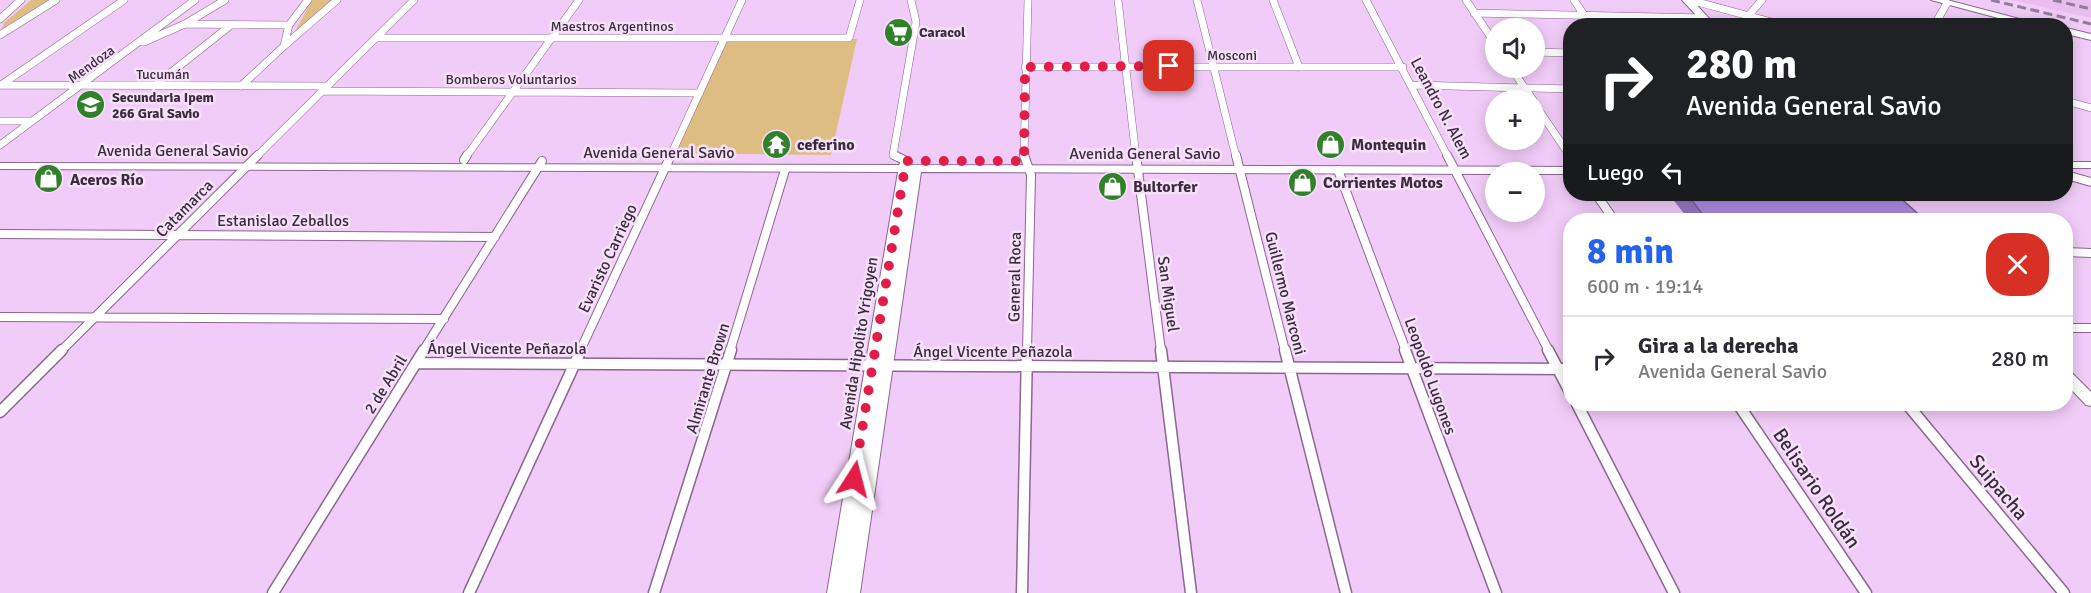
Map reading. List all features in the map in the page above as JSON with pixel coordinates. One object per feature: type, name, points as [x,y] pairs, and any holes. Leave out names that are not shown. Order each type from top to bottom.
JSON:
[{"type":"main road","points":[[1688,0],[1704,18]]},
{"type":"main road","points":[[1936,0],[2009,18]]},
{"type":"main road","points":[[2073,33],[2091,37]]},
{"type":"main road","name":"Avenida General Savio","points":[[0,158],[250,163],[1454,166],[1563,171]]},
{"type":"main road","name":"Avenida General Savio","points":[[0,166],[464,160],[540,164]]},
{"type":"main road","name":"Avenida General Savio","points":[[1238,166],[1338,170],[1563,163]]},
{"type":"main road","name":"Avenida General Savio","points":[[667,165],[785,170],[909,166]]},
{"type":"main road","points":[[2073,165],[2091,165]]},
{"type":"main road","name":"Avenida Hipolito Yrigoyen","points":[[851,593],[879,365],[909,166]]},
{"type":"main road","points":[[2073,173],[2091,172]]},
{"type":"main road","points":[[2073,176],[2091,182]]},
{"type":"main road","name":"Avenida Hipolito Yrigoyen","points":[[836,593],[879,365]]},
{"type":"main road","points":[[2073,382],[2085,391],[2091,401]]},
{"type":"street","points":[[0,19],[21,0]]},
{"type":"street","points":[[0,35],[56,0]]},
{"type":"street","points":[[0,85],[124,0]]},
{"type":"street","name":"Mendoza","points":[[0,145],[195,0]]},
{"type":"street","points":[[136,45],[185,24],[225,0]]},
{"type":"street","points":[[284,46],[290,25],[308,0]]},
{"type":"street","points":[[241,86],[337,0]]},
{"type":"street","name":"Catamarca","points":[[0,412],[5,402],[98,317],[414,0]]},
{"type":"street","points":[[464,160],[579,0]]},
{"type":"street","name":"Evaristo Carriego","points":[[469,593],[742,0]]},
{"type":"street","name":"Maestros Argentinos","points":[[376,38],[849,38],[860,0]]},
{"type":"street","points":[[909,166],[893,155],[916,22],[911,0]]},
{"type":"street","name":"General Roca","points":[[1022,593],[1027,366],[1025,67],[1028,0]]},
{"type":"street","name":"San Miguel","points":[[1118,0],[1136,165],[1164,367],[1191,593]]},
{"type":"street","name":"Guillermo Marconi","points":[[1197,0],[1346,593]]},
{"type":"street","points":[[1274,0],[1299,67]]},
{"type":"street","name":"Leandro N. Alem","points":[[1366,0],[1403,67],[1563,379]]},
{"type":"street","points":[[1466,0],[1485,29]]},
{"type":"street","points":[[1574,0],[1584,15]]},
{"type":"street","points":[[1688,0],[1759,18]]},
{"type":"street","points":[[1749,15],[1762,0]]},
{"type":"street","points":[[1939,18],[1947,3]]},
{"type":"street","points":[[1474,13],[1704,18]]},
{"type":"street","points":[[185,24],[290,25]]},
{"type":"street","points":[[154,86],[231,25]]},
{"type":"street","points":[[1545,52],[1563,53]]},
{"type":"street","name":"Mosconi","points":[[1025,67],[1403,67]]},
{"type":"street","points":[[1518,78],[1524,88]]},
{"type":"street","name":"Tucumán","points":[[0,85],[324,88]]},
{"type":"street","points":[[1412,85],[1563,89]]},
{"type":"street","name":"Bomberos Voluntarios","points":[[324,88],[700,93]]},
{"type":"street","points":[[2073,103],[2091,108]]},
{"type":"street","points":[[1545,118],[1563,146]]},
{"type":"street","points":[[0,121],[32,121]]},
{"type":"street","name":"2 de Abril","points":[[273,593],[540,164]]},
{"type":"street","name":"Almirante Brown","points":[[654,593],[727,365],[785,170]]},
{"type":"street","name":"Leopoldo Lugones","points":[[1338,170],[1496,593]]},
{"type":"street","name":"Estanislao Zeballos","points":[[0,234],[495,237]]},
{"type":"street","points":[[2073,252],[2091,253]]},
{"type":"street","name":"Ángel Vicente Peñazola","points":[[0,317],[444,319]]},
{"type":"street","points":[[2073,328],[2091,328]]},
{"type":"street","name":"Ángel Vicente Peñazola","points":[[416,363],[1563,369]]},
{"type":"street","points":[[1580,411],[1674,593]]},
{"type":"street","name":"Belisario Roldán","points":[[1743,411],[1866,593]]},
{"type":"street","name":"Suipacha","points":[[1912,411],[2064,593]]},
{"type":"shaded area","points":[[31,0],[52,0],[0,33],[4,23]]},
{"type":"shaded area","points":[[312,0],[334,0],[293,35]]},
{"type":"shaded area","points":[[2012,0],[2091,0],[2091,18]]},
{"type":"shaded area","points":[[725,38],[857,39],[831,155],[672,153]]},
{"type":"building","points":[[1692,201],[1904,201],[1917,213],[1702,213]]},
{"type":"railway","points":[[1991,0],[2066,18]]},
{"type":"railway","points":[[2053,0],[2091,9]]},
{"type":"railway","points":[[2073,20],[2091,24]]},
{"type":"place","name":"Caracol","points":[[898,32]]},
{"type":"place","name":"Secundaria Ipem 266 Gral Savio","points":[[91,105]]},
{"type":"place","name":"ceferino","points":[[776,144]]},
{"type":"place","name":"Montequin","points":[[1330,144]]},
{"type":"place","name":"Aceros Río","points":[[49,179]]},
{"type":"place","name":"Corrientes Motos","points":[[1302,182]]},
{"type":"place","name":"Bultorfer","points":[[1112,186]]},
{"type":"route","points":[[854,479],[906,161],[1024,161],[1025,67],[1169,66]]}]
